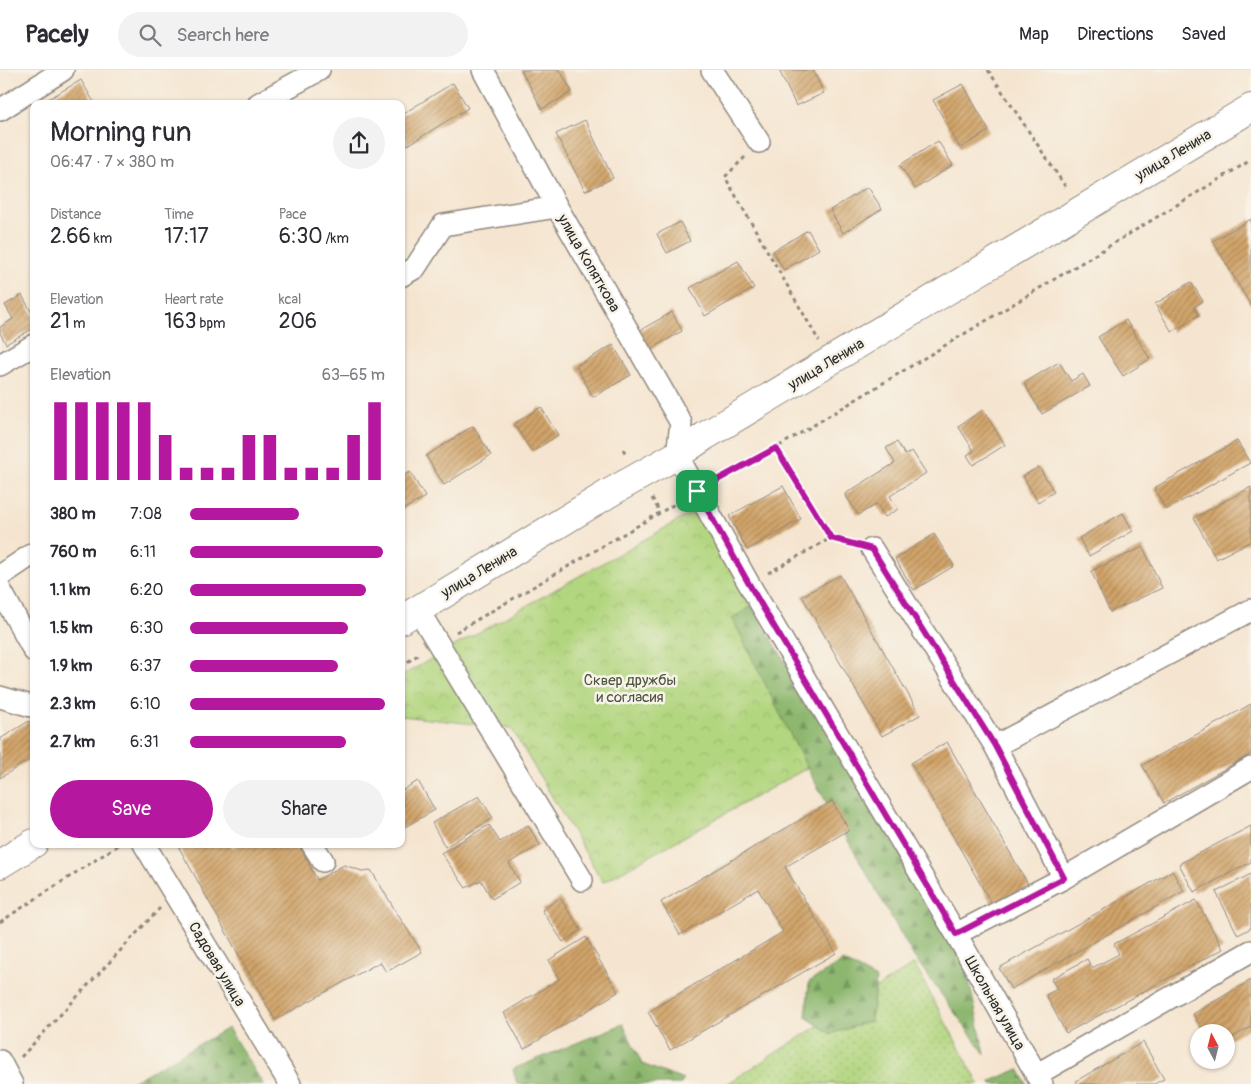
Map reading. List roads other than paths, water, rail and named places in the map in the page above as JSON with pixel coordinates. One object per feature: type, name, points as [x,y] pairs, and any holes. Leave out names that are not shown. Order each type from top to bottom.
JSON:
[{"type":"main road","name":"улица Ленина","points":[[409,615],[1251,108]]},
{"type":"main road","points":[[0,864],[30,845]]},
{"type":"street","points":[[0,110],[63,70]]},
{"type":"street","points":[[265,100],[319,70]]},
{"type":"street","points":[[483,70],[557,207]]},
{"type":"street","points":[[712,70],[759,142]]},
{"type":"street","name":"улица Копяткова","points":[[405,274],[415,268],[443,226],[557,207],[681,424],[677,455]]},
{"type":"street","points":[[0,365],[30,347]]},
{"type":"street","name":"Школьная улица","points":[[677,455],[749,584],[956,934],[1039,1079]]},
{"type":"street","points":[[872,549],[995,746],[1064,878]]},
{"type":"street","points":[[0,576],[30,556]]},
{"type":"street","points":[[0,589],[30,644]]},
{"type":"street","points":[[995,746],[1251,610]]},
{"type":"street","points":[[409,615],[437,643],[582,880]]},
{"type":"street","points":[[0,697],[30,706]]},
{"type":"street","points":[[956,934],[1064,878],[1251,768]]},
{"type":"street","name":"Садовая улица","points":[[146,848],[290,1084]]},
{"type":"street","points":[[1039,1079],[1251,951]]},
{"type":"park label","name":"Сквер дружбы и согласия","points":[[630,688]]}]
